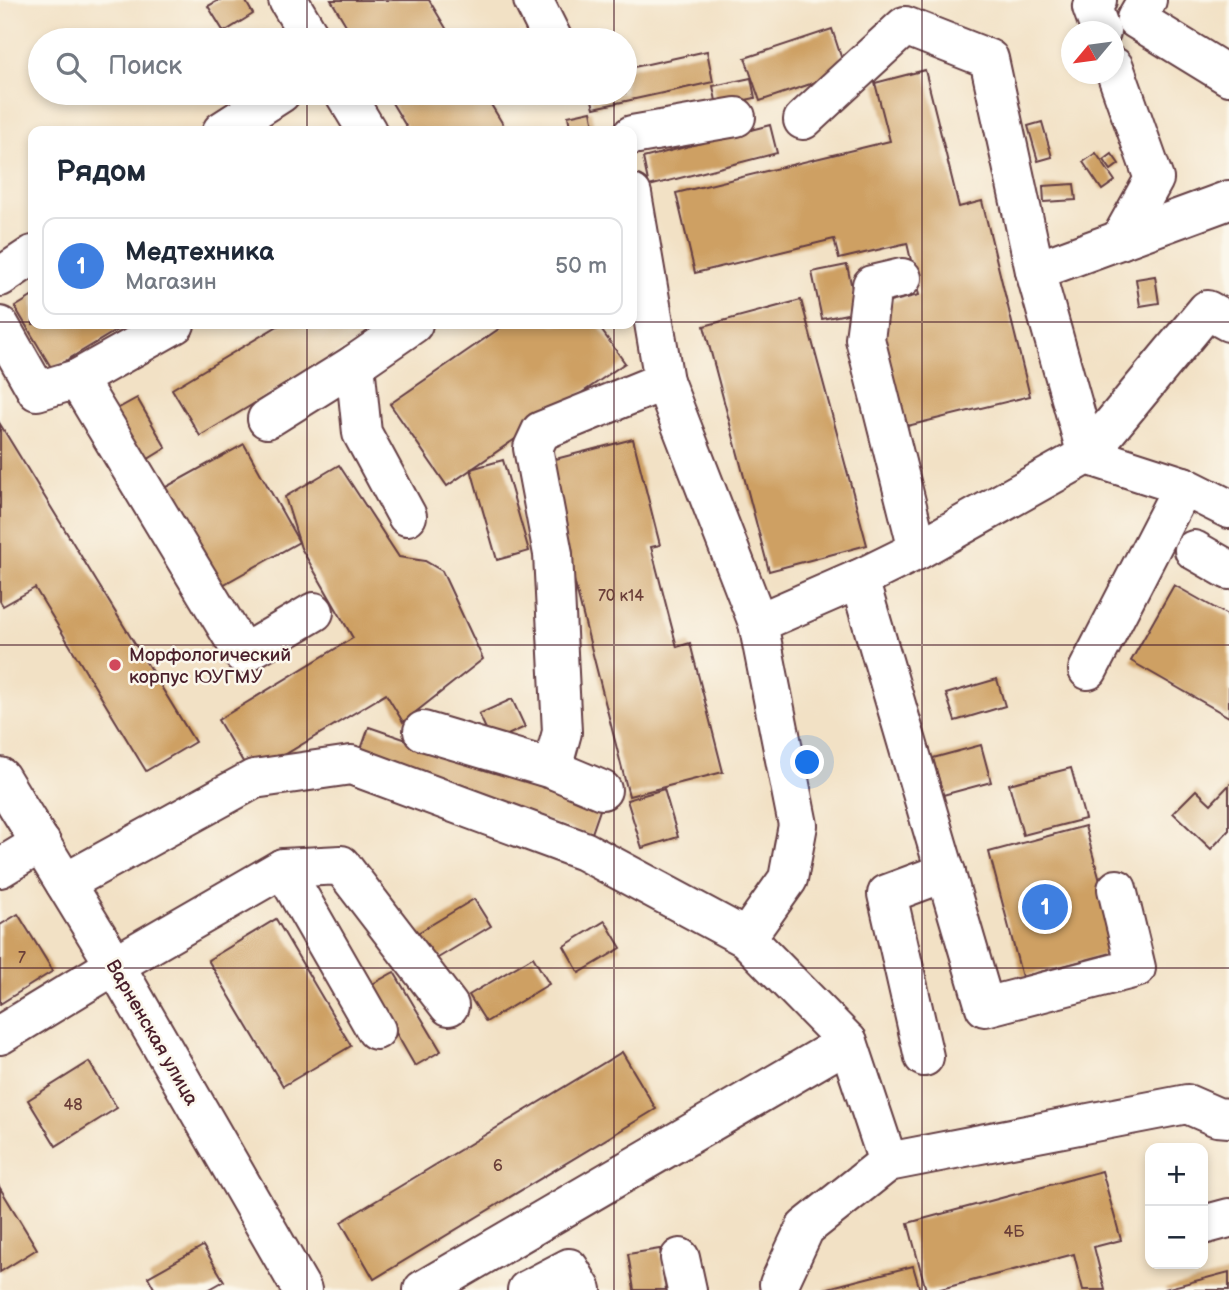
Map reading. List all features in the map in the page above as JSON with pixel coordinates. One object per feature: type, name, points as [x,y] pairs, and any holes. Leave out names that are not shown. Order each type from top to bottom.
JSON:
[{"type":"street","points":[[288,0],[305,28]]},
{"type":"street","points":[[533,0],[547,28]]},
{"type":"street","points":[[1097,0],[1092,7],[1097,21]]},
{"type":"street","points":[[1147,0],[1136,19],[1229,76]]},
{"type":"street","points":[[803,120],[905,26],[989,59],[1035,271],[1087,455]]},
{"type":"street","points":[[1120,84],[1154,179],[1120,240]]},
{"type":"street","points":[[230,126],[262,105]]},
{"type":"street","points":[[351,105],[364,126]]},
{"type":"street","points":[[637,134],[736,117]]},
{"type":"street","points":[[1035,271],[1229,201]]},
{"type":"street","points":[[637,223],[664,380],[758,623],[798,825],[788,879],[746,939]]},
{"type":"street","points":[[0,277],[28,258]]},
{"type":"street","points":[[902,278],[872,285],[865,339],[918,550]]},
{"type":"street","points":[[758,623],[918,550],[1087,455],[1207,310],[1229,322]]},
{"type":"street","points":[[0,326],[37,391],[77,379],[166,329]]},
{"type":"street","points":[[267,419],[406,329]]},
{"type":"street","points":[[355,364],[362,433],[407,516]]},
{"type":"street","points":[[77,379],[243,654],[314,612]]},
{"type":"street","points":[[552,769],[562,732],[553,554],[533,448],[541,432],[664,380]]},
{"type":"street","points":[[1087,455],[1183,486],[1229,509]]},
{"type":"street","points":[[1088,670],[1183,486]]},
{"type":"street","points":[[1194,550],[1229,569]]},
{"type":"street","points":[[859,579],[985,1007],[1136,968],[1117,889]]},
{"type":"street","points":[[423,731],[552,769],[602,790]]},
{"type":"street","points":[[65,883],[254,779],[351,765],[584,851],[746,939],[848,1042],[888,1162]]},
{"type":"street","name":"Варненская улица","points":[[0,776],[115,965],[302,1290]]},
{"type":"street","points":[[0,869],[41,843]]},
{"type":"street","points":[[0,1035],[283,868],[341,865],[449,1006]]},
{"type":"street","points":[[283,868],[376,1030]]},
{"type":"street","points":[[924,1057],[887,894],[946,872]]},
{"type":"street","points":[[423,1290],[848,1042]]},
{"type":"street","points":[[780,1290],[779,1284],[805,1228],[888,1162],[1187,1104],[1225,1110]]},
{"type":"street","points":[[1208,1224],[1229,1218]]},
{"type":"street","points":[[527,1290],[569,1268],[582,1290]]},
{"type":"building","points":[[219,0],[245,0],[253,14],[230,28],[222,28],[208,6]]},
{"type":"building","points":[[331,0],[429,0],[446,28],[348,28]]},
{"type":"building","points":[[832,29],[846,72],[760,101],[745,58]]},
{"type":"building","points":[[707,51],[713,82],[637,99],[637,66]]},
{"type":"building","points":[[925,70],[959,207],[982,201],[1030,396],[899,428],[869,307],[919,295],[907,243],[839,259],[834,239],[695,273],[676,193],[890,141],[875,83]]},
{"type":"building","points":[[751,78],[755,98],[717,106],[713,86]]},
{"type":"building","points":[[393,105],[491,105],[504,126],[406,126]]},
{"type":"building","points":[[591,111],[594,126],[570,126],[568,116]]},
{"type":"building","points":[[1042,122],[1052,157],[1038,161],[1028,126]]},
{"type":"building","points":[[770,125],[777,153],[649,186],[643,158]]},
{"type":"building","points":[[1096,153],[1115,181],[1102,190],[1083,162]]},
{"type":"building","points":[[1112,154],[1119,164],[1111,170],[1104,160]]},
{"type":"building","points":[[1074,184],[1076,200],[1044,202],[1043,186]]},
{"type":"building","points":[[847,265],[857,312],[822,319],[812,272]]},
{"type":"building","points":[[1155,276],[1159,303],[1140,306],[1136,279]]},
{"type":"building","points":[[28,299],[28,329],[15,307]]},
{"type":"building","points":[[801,300],[867,545],[769,571],[704,326]]},
{"type":"building","points":[[28,329],[119,329],[52,369]]},
{"type":"building","points":[[273,329],[379,329],[200,436],[172,389]]},
{"type":"building","points":[[499,329],[601,329],[625,363],[447,486],[390,404]]},
{"type":"building","points":[[137,398],[166,448],[140,464],[110,413]]},
{"type":"building","name":"Морфологический корпус ЮУГМУ","points":[[0,424],[195,742],[146,771],[35,588],[3,606],[0,601]]},
{"type":"building","points":[[633,439],[660,545],[651,547],[677,647],[690,643],[723,772],[629,796],[544,462]]},
{"type":"building","points":[[244,444],[299,542],[212,591],[157,492]]},
{"type":"building","points":[[503,460],[529,551],[497,560],[471,469]]},
{"type":"building","points":[[339,465],[399,557],[425,561],[442,571],[483,659],[403,722],[386,694],[251,775],[218,720],[353,638],[301,548],[285,497]]},
{"type":"building","points":[[1174,585],[1229,616],[1229,717],[1131,661]]},
{"type":"building","points":[[997,679],[1005,706],[955,721],[946,694]]},
{"type":"building","points":[[512,699],[525,727],[492,742],[479,714]]},
{"type":"building","points":[[369,727],[601,807],[591,836],[359,755]]},
{"type":"building","points":[[981,745],[991,782],[943,795],[933,758]]},
{"type":"building","points":[[1071,768],[1085,819],[1023,835],[1009,784]]},
{"type":"building","points":[[1229,785],[1229,830],[1211,849],[1173,813],[1196,790],[1211,804]]},
{"type":"building","points":[[664,789],[678,837],[642,848],[627,800]]},
{"type":"building","points":[[1085,826],[1119,951],[1022,977],[989,852]]},
{"type":"building","points":[[474,899],[491,926],[428,964],[411,937]]},
{"type":"building","points":[[18,914],[53,971],[0,1004],[0,925]]},
{"type":"building","points":[[276,919],[351,1046],[283,1086],[208,960]]},
{"type":"building","points":[[605,921],[621,948],[579,973],[564,946]]},
{"type":"building","points":[[533,957],[549,984],[486,1022],[469,995]]},
{"type":"building","points":[[394,972],[441,1051],[415,1066],[369,986]]},
{"type":"building","points":[[622,1052],[656,1109],[374,1279],[341,1222]]},
{"type":"building","points":[[89,1062],[117,1108],[56,1146],[28,1100]]},
{"type":"building","points":[[1102,1171],[1121,1240],[1094,1247],[1105,1290],[1083,1290],[1074,1254],[937,1290],[926,1290],[908,1223]]},
{"type":"building","points":[[0,1188],[37,1249],[0,1272]]},
{"type":"building","points":[[203,1246],[224,1281],[208,1290],[155,1290],[148,1277]]},
{"type":"building","points":[[660,1249],[666,1290],[634,1290],[628,1254]]},
{"type":"building","points":[[913,1266],[920,1290],[824,1290],[824,1289]]},
{"type":"building","points":[[1229,1272],[1229,1290],[1165,1290],[1165,1289]]},
{"type":"place","name":"Морфологический корпус ЮУГМУ","points":[[115,665]]},
{"type":"place","name":"Медтехника","points":[[1045,907]]}]
